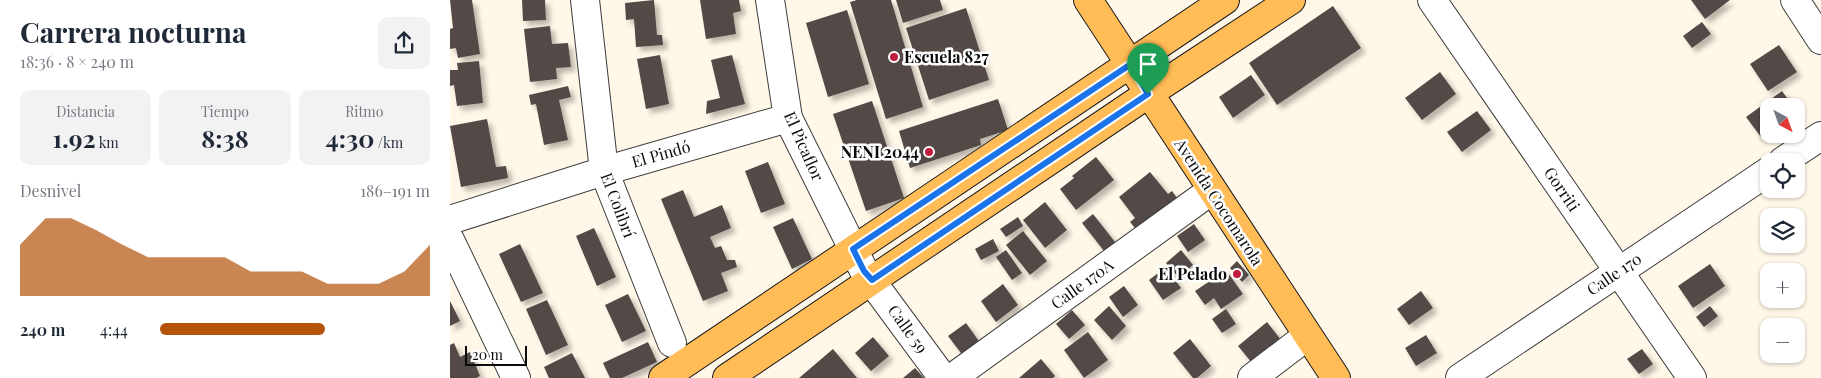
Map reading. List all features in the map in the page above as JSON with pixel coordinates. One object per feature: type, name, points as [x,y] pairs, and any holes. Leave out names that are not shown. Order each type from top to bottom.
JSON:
[{"type":"main road","name":"Avenida Cocomarola","points":[[1088,0],[1336,378]]},
{"type":"main road","points":[[663,378],[1225,0]]},
{"type":"main road","points":[[727,378],[1148,94],[1291,0]]},
{"type":"street","name":"El Colibrí","points":[[585,0],[604,171],[672,343]]},
{"type":"street","name":"El Picaflor","points":[[770,0],[788,118],[864,271],[872,280]]},
{"type":"street","name":"Gorriti","points":[[1432,0],[1692,378]]},
{"type":"street","points":[[1795,0],[1821,40]]},
{"type":"street","name":"El Pindó","points":[[450,220],[604,171],[788,118]]},
{"type":"street","points":[[1795,153],[1821,136]]},
{"type":"street","name":"Calle 170","points":[[1460,378],[1760,177]]},
{"type":"street","name":"Calle 170A","points":[[952,378],[1212,190]]},
{"type":"street","points":[[450,240],[516,378]]},
{"type":"street","name":"Calle 59","points":[[872,280],[943,378]]},
{"type":"street","points":[[1252,378],[1307,336]]},
{"type":"building","points":[[450,0],[472,0],[480,54],[458,58],[456,48],[450,49],[450,29],[453,28]]},
{"type":"building","points":[[522,0],[545,0],[546,20],[523,21]]},
{"type":"building","points":[[654,0],[657,35],[662,35],[663,45],[636,47],[634,19],[626,20],[625,3]]},
{"type":"building","points":[[700,0],[739,0],[741,11],[733,13],[736,34],[706,39]]},
{"type":"building","points":[[857,0],[891,0],[923,107],[886,119],[850,2]]},
{"type":"building","points":[[896,0],[940,0],[943,10],[903,23]]},
{"type":"building","points":[[1691,0],[1730,0],[1705,19]]},
{"type":"building","points":[[1333,6],[1361,48],[1277,105],[1249,63]]},
{"type":"building","points":[[966,8],[989,80],[929,100],[906,28]]},
{"type":"building","points":[[847,10],[869,84],[828,97],[806,23]]},
{"type":"building","points":[[1702,22],[1711,34],[1692,48],[1683,36]]},
{"type":"building","points":[[550,26],[552,44],[568,43],[571,67],[556,68],[557,79],[530,82],[524,29]]},
{"type":"building","points":[[1779,45],[1797,72],[1768,91],[1750,64]]},
{"type":"building","points":[[660,55],[669,104],[646,109],[637,59]]},
{"type":"building","points":[[732,55],[745,104],[706,114],[707,101],[720,98],[711,60]]},
{"type":"building","points":[[479,61],[483,103],[457,106],[454,85],[450,86],[450,70],[458,70],[457,63]]},
{"type":"building","points":[[1440,72],[1456,94],[1422,120],[1405,98]]},
{"type":"building","points":[[1251,75],[1265,95],[1233,118],[1219,97]]},
{"type":"building","points":[[568,86],[571,97],[559,100],[568,140],[544,145],[536,104],[531,105],[529,95]]},
{"type":"building","points":[[1782,91],[1787,98],[1772,98]]},
{"type":"building","points":[[998,99],[1008,130],[980,139],[981,145],[910,168],[899,131]]},
{"type":"building","points":[[872,101],[904,198],[866,211],[833,114]]},
{"type":"building","points":[[1760,107],[1760,136],[1746,117]]},
{"type":"building","points":[[1477,111],[1491,130],[1462,152],[1447,132]]},
{"type":"building","points":[[487,119],[496,167],[506,166],[508,178],[461,187],[450,126]]},
{"type":"building","points":[[1096,157],[1114,180],[1076,210],[1060,189],[1074,178],[1072,176]]},
{"type":"building","points":[[768,162],[785,204],[761,213],[745,171]]},
{"type":"building","points":[[1150,172],[1168,194],[1172,191],[1180,202],[1140,234],[1130,222],[1135,218],[1119,197]]},
{"type":"building","points":[[683,190],[694,217],[722,205],[731,228],[710,237],[715,248],[721,246],[727,260],[735,260],[737,267],[721,273],[728,291],[703,301],[661,199]]},
{"type":"building","points":[[1045,202],[1067,230],[1045,248],[1023,220]]},
{"type":"building","points":[[1093,214],[1119,247],[1108,256],[1082,223]]},
{"type":"building","points":[[1018,217],[1023,226],[1006,237],[1000,229]]},
{"type":"building","points":[[793,218],[812,259],[792,269],[773,227]]},
{"type":"building","points":[[1194,224],[1205,240],[1188,252],[1177,236]]},
{"type":"building","points":[[594,228],[616,277],[597,286],[576,236]]},
{"type":"building","points":[[1023,231],[1047,261],[1030,275],[1006,245]]},
{"type":"building","points":[[993,239],[999,251],[981,260],[975,249]]},
{"type":"building","points":[[520,244],[543,293],[521,302],[499,254]]},
{"type":"building","points":[[1006,250],[1022,273],[1012,280],[996,257]]},
{"type":"building","points":[[1181,250],[1193,265],[1178,277],[1166,263]]},
{"type":"building","points":[[1237,261],[1249,275],[1242,282],[1230,268]]},
{"type":"building","points":[[1710,264],[1725,286],[1693,308],[1678,286]]},
{"type":"building","points":[[1166,267],[1181,288],[1163,300],[1149,280]]},
{"type":"building","points":[[1226,270],[1243,294],[1221,309],[1214,298],[1205,305],[1195,291]]},
{"type":"building","points":[[1003,284],[1018,305],[996,322],[981,301]]},
{"type":"building","points":[[1124,286],[1138,305],[1123,317],[1109,297]]},
{"type":"building","points":[[1421,291],[1433,308],[1409,325],[1397,309]]},
{"type":"building","points":[[628,294],[646,331],[622,342],[605,305]]},
{"type":"building","points":[[547,300],[568,345],[546,355],[526,309]]},
{"type":"building","points":[[450,301],[460,321],[450,326]]},
{"type":"building","points":[[1109,306],[1126,326],[1112,340],[1094,320]]},
{"type":"building","points":[[1710,306],[1718,316],[1704,327],[1696,317]]},
{"type":"building","points":[[1226,309],[1236,324],[1222,333],[1212,319]]},
{"type":"building","points":[[1072,310],[1085,325],[1069,339],[1056,324]]},
{"type":"building","points":[[1267,322],[1281,340],[1257,369],[1238,346]]},
{"type":"building","points":[[966,323],[981,344],[964,357],[948,336]]},
{"type":"building","points":[[1088,332],[1108,360],[1084,378],[1064,350]]},
{"type":"building","points":[[1426,335],[1437,353],[1416,366],[1405,348]]},
{"type":"building","points":[[873,337],[889,356],[871,371],[855,353]]},
{"type":"building","points":[[1190,339],[1211,366],[1197,378],[1193,378],[1173,353]]},
{"type":"building","points":[[648,342],[657,362],[622,378],[610,378],[603,363]]},
{"type":"building","points":[[454,343],[460,357],[470,352],[480,376],[476,378],[450,378],[450,345]]},
{"type":"building","points":[[833,349],[857,378],[799,378]]},
{"type":"building","points":[[1642,349],[1653,364],[1639,374],[1627,359]]},
{"type":"building","points":[[572,353],[585,378],[549,378],[544,367]]},
{"type":"building","points":[[1041,359],[1055,376],[1053,378],[1019,378]]},
{"type":"building","points":[[915,368],[924,378],[903,378]]},
{"type":"place","name":"Escuela 827","points":[[894,57]]},
{"type":"place","name":"NENI 2044","points":[[929,152]]},
{"type":"place","name":"El Pelado","points":[[1237,274]]},
{"type":"route","points":[[1131,64],[1148,94],[872,280],[864,271],[853,249],[1131,64]]}]
